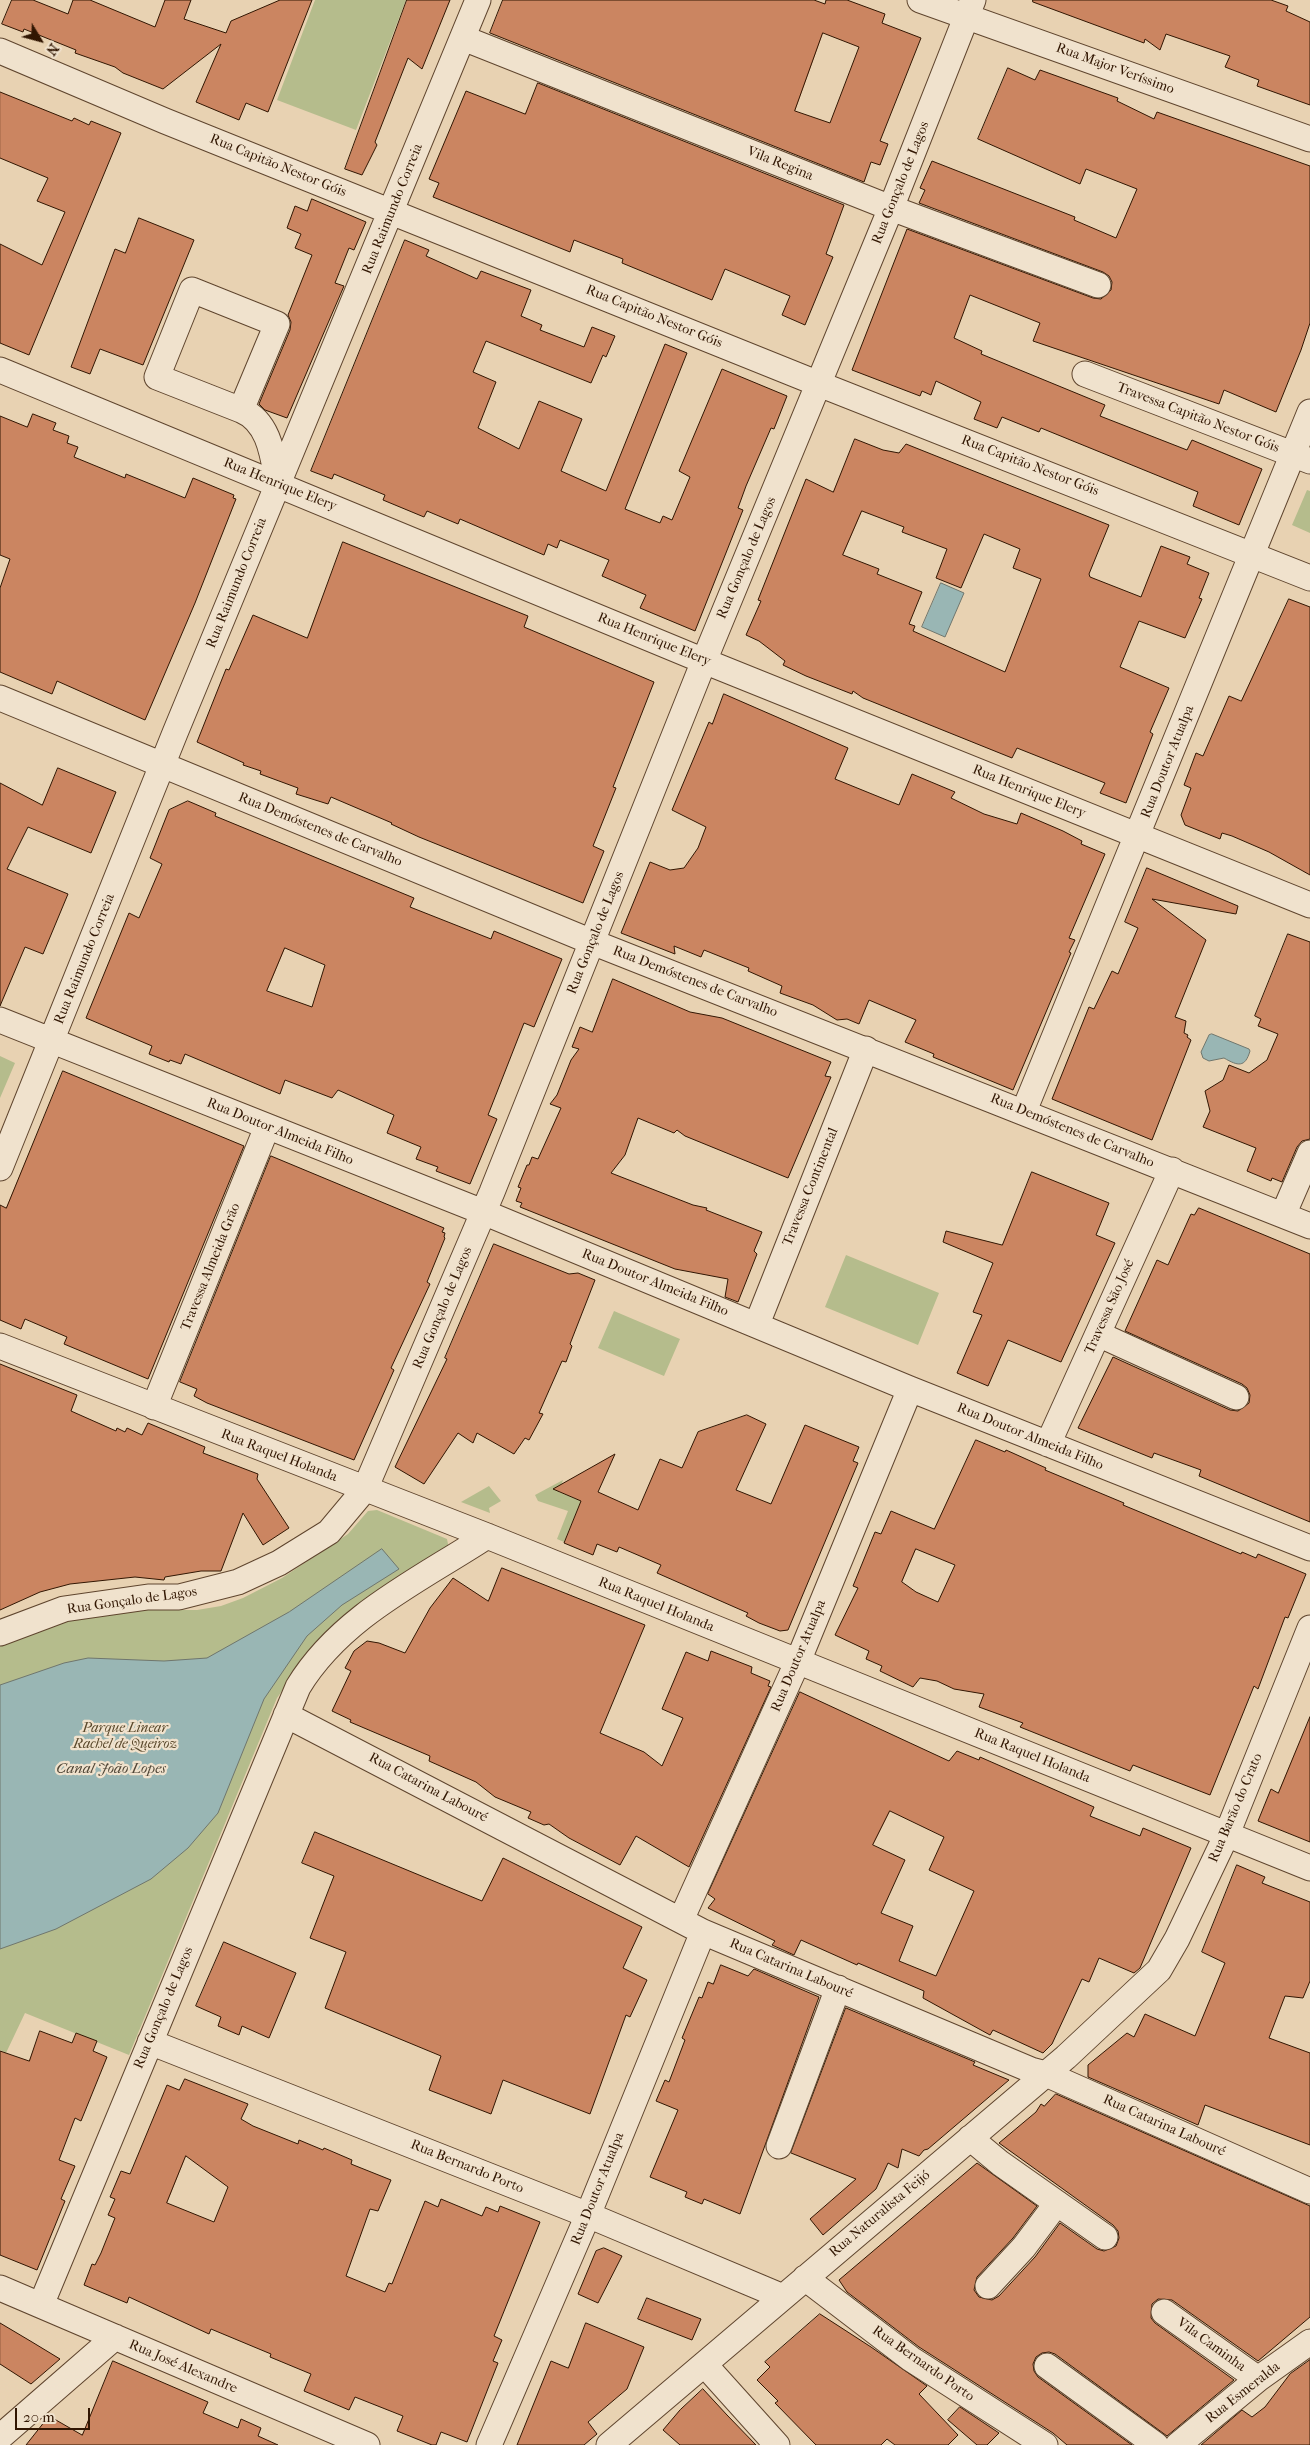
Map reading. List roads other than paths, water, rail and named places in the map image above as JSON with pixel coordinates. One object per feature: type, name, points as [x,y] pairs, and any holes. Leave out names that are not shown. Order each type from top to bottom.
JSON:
[{"type":"street","name":"Rua Raimundo Correia","points":[[0,1168],[162,766],[478,0]]},
{"type":"street","name":"Rua Major Veríssimo","points":[[920,0],[970,8],[1310,139]]},
{"type":"street","name":"Rua Gonçalo de Lagos","points":[[0,1633],[64,1609],[148,1596],[179,1596],[238,1582],[279,1563],[329,1532],[365,1489],[484,1212],[704,661],[891,208],[970,8]]},
{"type":"street","name":"Vila Regina","points":[[463,38],[891,208],[1098,285]]},
{"type":"street","name":"Rua Capitão Nestor Góis","points":[[0,51],[165,120],[819,384],[1310,578]]},
{"type":"street","points":[[241,410],[277,324],[192,290],[157,377],[248,413],[268,437],[278,484]]},
{"type":"street","name":"Rua Henrique Elery","points":[[0,370],[704,661],[1310,905]]},
{"type":"street","name":"Travessa Capitão Nestor Góis","points":[[1085,374],[1302,458]]},
{"type":"street","name":"Rua Doutor Atualpa","points":[[1024,1111],[1138,836],[1251,555],[1302,458],[1310,412]]},
{"type":"street","name":"Rua Demóstenes de Carvalho","points":[[0,698],[592,942],[1024,1111],[1310,1226]]},
{"type":"street","name":"Rua Doutor Almeida Filho","points":[[0,1020],[484,1212],[910,1389],[1310,1548]]},
{"type":"street","name":"Travessa Continental","points":[[757,1324],[866,1049]]},
{"type":"street","name":"Travessa Almeida Grão","points":[[154,1406],[267,1127]]},
{"type":"street","points":[[1283,1216],[1310,1153]]},
{"type":"street","name":"Travessa São José","points":[[1048,1444],[1172,1170]]},
{"type":"street","points":[[1098,1334],[1236,1397]]},
{"type":"street","name":"Rua Raquel Holanda","points":[[0,1346],[487,1536],[1310,1868]]},
{"type":"street","name":"Rua Doutor Atualpa","points":[[681,1920],[797,1662],[910,1389]]},
{"type":"street","name":"Rua Gonçalo de Lagos","points":[[41,2305],[286,1714],[308,1670],[349,1627],[372,1609],[487,1536]]},
{"type":"street","name":"Rua Barão do Crato","points":[[1150,1981],[1159,1970],[1177,1939],[1227,1834],[1310,1628]]},
{"type":"street","name":"Rua Catarina Labouré","points":[[286,1714],[704,1932],[1031,2070],[1046,2074],[1310,2191]]},
{"type":"street","name":"Rua Doutor Atualpa","points":[[490,2445],[588,2215],[704,1932]]},
{"type":"street","name":"Rua Naturalista Feijó","points":[[609,2445],[1046,2074],[1150,1981]]},
{"type":"street","points":[[779,2146],[838,1988]]},
{"type":"street","name":"Rua Bernardo Porto","points":[[150,2042],[588,2215],[783,2297]]},
{"type":"street","points":[[970,2138],[1000,2163],[1105,2237]]},
{"type":"street","points":[[988,2286],[1024,2247],[1057,2203]]},
{"type":"street","name":"Rua Bernardo Porto","points":[[805,2278],[911,2359],[1045,2445]]},
{"type":"street","name":"Rua José Alexandre","points":[[0,2288],[367,2445]]},
{"type":"street","name":"Vila Caminha","points":[[1164,2312],[1258,2379]]},
{"type":"street","points":[[0,2437],[115,2338]]},
{"type":"street","name":"Rua Esmeralda","points":[[1178,2445],[1258,2379],[1310,2342]]},
{"type":"street","points":[[705,2365],[778,2445]]},
{"type":"street","points":[[1047,2366],[1156,2445]]},
{"type":"water","points":[[941,583],[964,593],[945,637],[922,627]]},
{"type":"water","points":[[1212,1034],[1249,1049],[1246,1060],[1243,1063],[1237,1064],[1224,1058],[1209,1061],[1203,1058],[1201,1052],[1209,1035]]},
{"type":"water","name":"Canal João Lopes","points":[[382,1549],[399,1569],[342,1605],[307,1636],[264,1699],[218,1813],[188,1848],[151,1879],[56,1929],[0,1949],[0,1685],[64,1663],[88,1658],[164,1661],[207,1658],[289,1612]]},
{"type":"park label","name":"Parque Linear Rachel de Queiroz","points":[[125,1738]]}]
